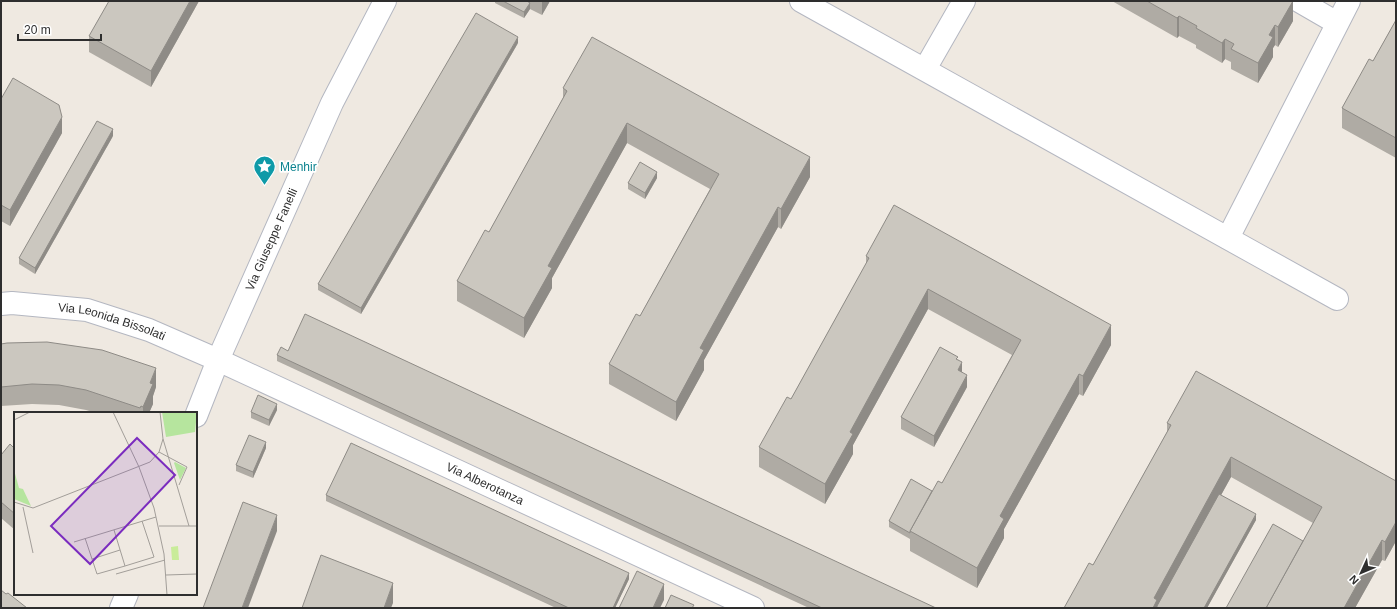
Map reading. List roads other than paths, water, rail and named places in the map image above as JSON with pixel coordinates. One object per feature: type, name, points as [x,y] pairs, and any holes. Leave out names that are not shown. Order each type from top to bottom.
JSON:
[{"type":"street","name":"Via Giuseppe Fanelli","points":[[197,413],[218,360],[332,103],[385,1]]},
{"type":"street","points":[[801,1],[1337,299]]},
{"type":"street","points":[[925,69],[964,1]]},
{"type":"street","points":[[1299,1],[1338,23]]},
{"type":"street","points":[[1228,238],[1349,1]]},
{"type":"street","name":"Via Leonida Bissolati","points":[[1,304],[12,303],[87,310],[149,330],[218,360]]},
{"type":"street","name":"Via Alberotanza","points":[[218,360],[753,608]]},
{"type":"street","points":[[121,608],[127,595]]},
{"type":"place","name":"Menhir","points":[[264,186]]}]
